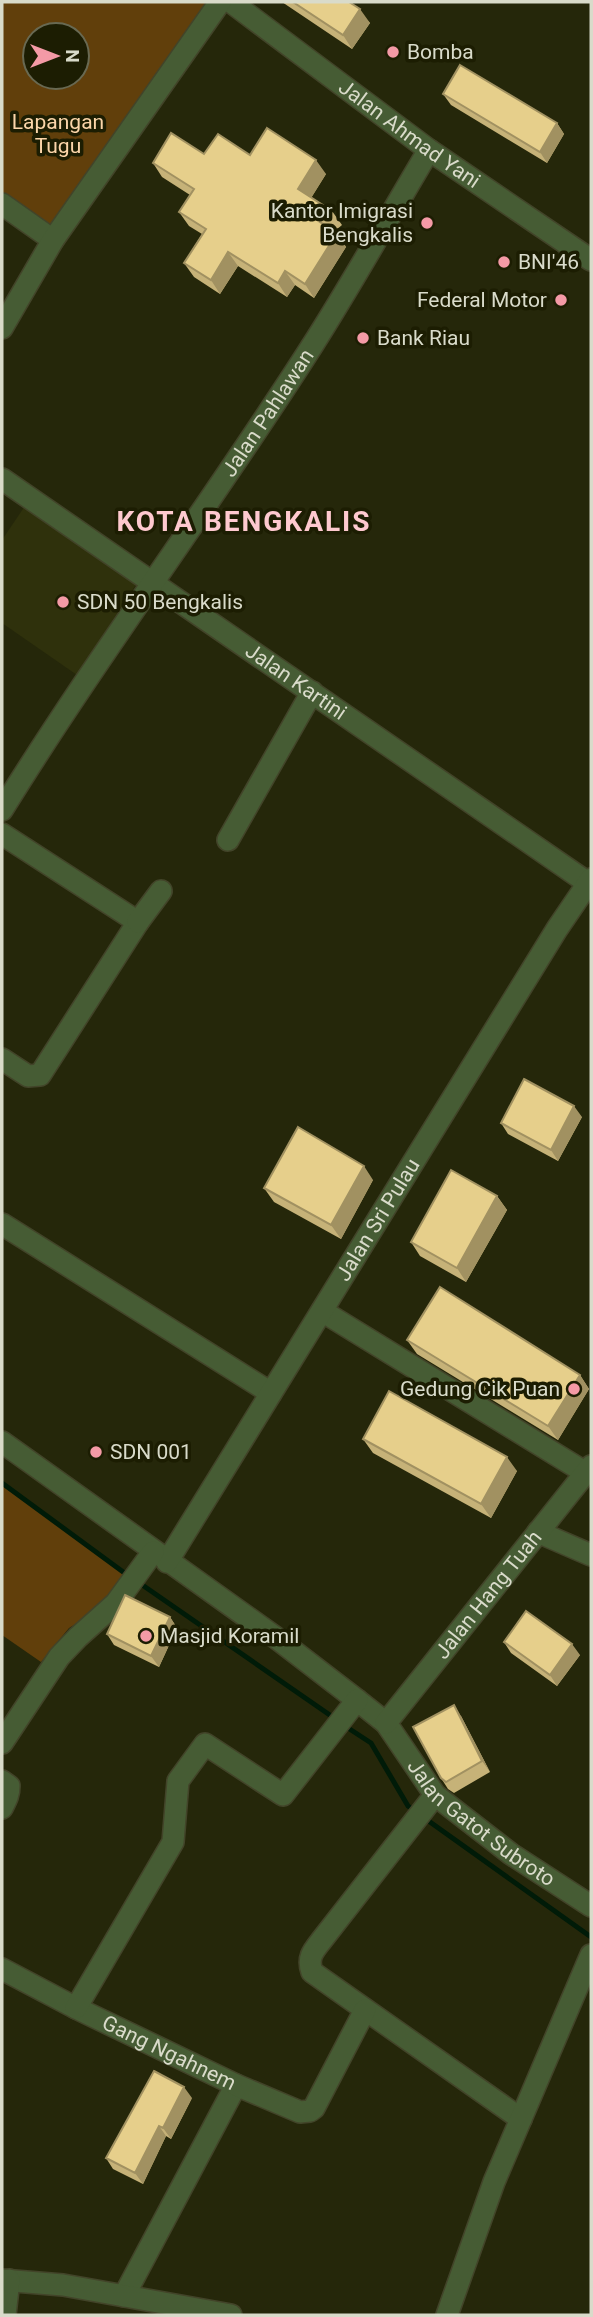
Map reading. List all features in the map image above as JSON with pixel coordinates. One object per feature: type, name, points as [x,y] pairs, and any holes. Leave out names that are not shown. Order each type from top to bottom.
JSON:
[{"type":"street","points":[[2,328],[53,240],[220,2]]},
{"type":"street","name":"Jalan Ahmad Yani","points":[[232,2],[429,150],[591,260]]},
{"type":"street","name":"Jalan Pahlawan","points":[[4,801],[102,654],[155,582],[312,345],[429,150]]},
{"type":"street","points":[[2,204],[53,240]]},
{"type":"street","name":"Jalan Kartini","points":[[2,479],[590,882]]},
{"type":"street","points":[[228,840],[312,692]]},
{"type":"street","points":[[2,834],[138,922]]},
{"type":"street","name":"Jalan Sri Pulau","points":[[2,1743],[59,1657],[155,1559],[271,1393],[557,929],[590,882]]},
{"type":"street","points":[[2,1059],[28,1076],[40,1075],[138,922],[161,891]]},
{"type":"street","points":[[2,1224],[271,1393]]},
{"type":"street","points":[[322,1311],[588,1469]]},
{"type":"street","name":"Jalan Gatot Subroto","points":[[2,1442],[155,1559],[275,1637],[352,1705],[386,1723],[427,1806],[511,1854],[591,1906]]},
{"type":"street","name":"Jalan Hang Tuah","points":[[386,1723],[588,1469]]},
{"type":"street","points":[[538,1532],[591,1555]]},
{"type":"street","points":[[75,2008],[173,1842],[178,1781],[205,1744],[283,1795],[352,1705]]},
{"type":"street","points":[[2,1781],[9,1786],[9,1795],[2,1808]]},
{"type":"street","points":[[427,1806],[311,1955],[312,1972],[521,2119]]},
{"type":"street","points":[[447,2315],[494,2182],[591,1955]]},
{"type":"street","name":"Gang Ngahnem","points":[[2,1969],[75,2008],[236,2085],[124,2296]]},
{"type":"street","points":[[236,2085],[300,2112],[310,2111],[365,2010]]},
{"type":"street","points":[[5,2315],[5,2280],[64,2285],[231,2315]]},
{"type":"shaded area","name":"SDN 50 Bengkalis","points":[[27,503],[139,580],[77,675],[2,623],[2,540]]},
{"type":"green space","name":"Lapangan Tugu","points":[[2,2],[213,2],[61,234],[2,200]]},
{"type":"green space","points":[[2,1485],[127,1574],[111,1602],[69,1628],[41,1662],[2,1635]]},
{"type":"building","points":[[293,2],[349,2],[360,9],[343,35]]},
{"type":"building","points":[[460,65],[557,123],[540,152],[443,94]]},
{"type":"building","points":[[267,128],[316,160],[298,189],[332,211],[320,222],[337,233],[305,284],[285,271],[278,283],[228,252],[211,280],[184,263],[206,229],[179,212],[194,189],[153,163],[171,133],[204,154],[218,134],[250,155]]},
{"type":"building","points":[[524,1079],[574,1106],[551,1150],[501,1123]]},
{"type":"building","points":[[298,1127],[364,1166],[331,1225],[264,1188]]},
{"type":"building","points":[[451,1170],[497,1196],[457,1268],[411,1242]]},
{"type":"building","points":[[440,1287],[580,1375],[548,1426],[407,1340]]},
{"type":"building","points":[[389,1391],[507,1457],[481,1504],[363,1439]]},
{"type":"building","name":"Masjid Koramil","points":[[125,1595],[170,1617],[151,1656],[107,1634]]},
{"type":"building","points":[[526,1611],[572,1644],[550,1675],[504,1642]]},
{"type":"building","points":[[454,1705],[482,1761],[446,1782],[441,1778],[413,1727]]},
{"type":"building","points":[[154,2071],[184,2087],[163,2128],[159,2126],[135,2173],[106,2158]]},
{"type":"waterway","points":[[2,1483],[130,1577]]},
{"type":"waterway","points":[[138,1582],[337,1720]]},
{"type":"waterway","points":[[345,1726],[371,1743],[408,1806],[415,1811]]},
{"type":"waterway","points":[[423,1817],[591,1937]]},
{"type":"place","name":"Bomba","points":[[393,52]]},
{"type":"place","name":"Kantor Imigrasi Bengkalis","points":[[427,223]]},
{"type":"place","name":"BNI'46","points":[[504,262]]},
{"type":"place","name":"Federal Motor","points":[[561,300]]},
{"type":"place","name":"Bank Riau","points":[[363,338]]},
{"type":"place","name":"SDN 50 Bengkalis","points":[[63,602]]},
{"type":"place","name":"Gedung Cik Puan","points":[[574,1389]]},
{"type":"place","name":"SDN 001","points":[[96,1452]]},
{"type":"place","name":"Masjid Koramil","points":[[146,1636]]},
{"type":"district","name":"KOTA BENGKALIS","points":[[244,521]]}]
